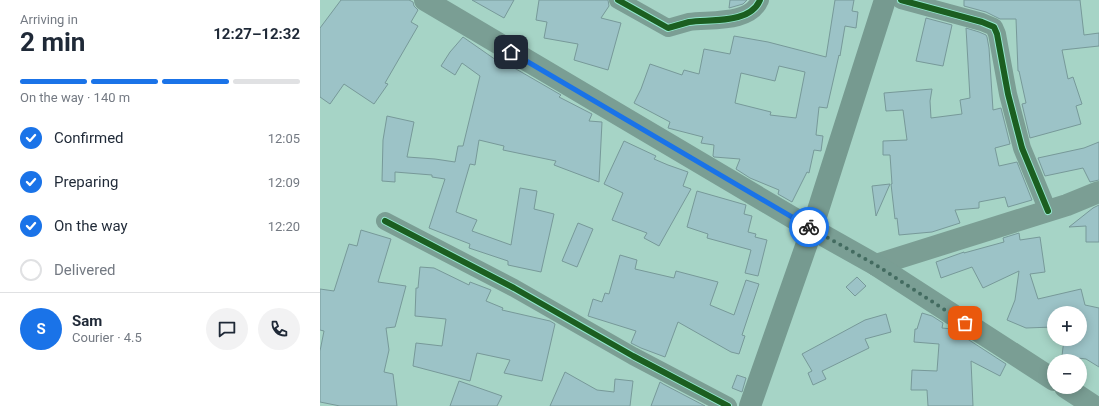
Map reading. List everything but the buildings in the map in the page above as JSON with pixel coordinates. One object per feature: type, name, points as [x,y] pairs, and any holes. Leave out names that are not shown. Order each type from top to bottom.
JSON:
[{"type":"main road","points":[[750,406],[812,229],[885,0]]},
{"type":"main road","points":[[438,4],[812,229],[876,265],[1047,375]]},
{"type":"main road","points":[[1076,394],[1094,406]]},
{"type":"street","points":[[618,0],[668,28],[688,22],[737,18],[750,13],[760,0]]},
{"type":"street","points":[[901,0],[982,22],[994,27],[1000,43],[1008,94],[1022,148],[1048,211]]},
{"type":"street","points":[[876,265],[1048,211],[1099,192]]},
{"type":"street","points":[[385,221],[514,288],[633,356],[728,406]]},
{"type":"cycle path","points":[[618,0],[668,28],[689,22],[739,17],[755,8],[760,0]]},
{"type":"cycle path","points":[[901,0],[982,22],[994,27],[997,34],[1008,94],[1022,148],[1048,211]]},
{"type":"cycle path","points":[[385,221],[514,288],[633,356],[728,406]]},
{"type":"way so far","points":[[809,227],[876,265],[965,323]]},
{"type":"route","points":[[511,52],[809,227]]}]
